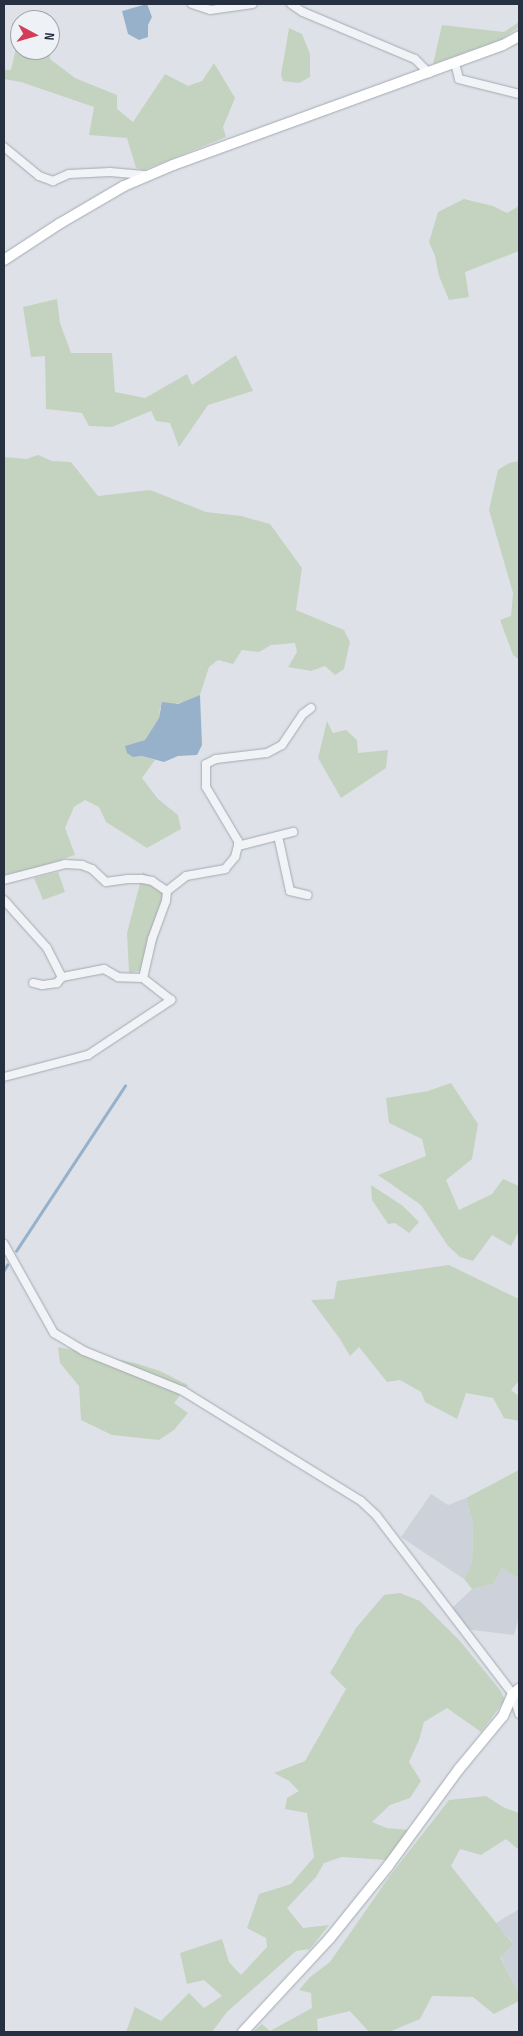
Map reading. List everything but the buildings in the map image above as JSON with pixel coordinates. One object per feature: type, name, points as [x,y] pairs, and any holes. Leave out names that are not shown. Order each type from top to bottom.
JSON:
[{"type":"street","points":[[192,4],[210,10],[253,4]]},
{"type":"street","points":[[291,4],[303,12],[415,59],[429,73]]},
{"type":"street","points":[[4,260],[58,224],[124,186],[173,164],[503,46],[519,36]]},
{"type":"street","points":[[455,63],[459,79],[519,94]]},
{"type":"street","points":[[4,147],[39,176],[53,181],[69,174],[110,172],[152,175]]},
{"type":"street","points":[[143,978],[152,939],[166,901],[167,890],[186,876],[225,869],[235,857],[238,840],[206,787],[206,764],[216,759],[266,753],[282,745],[302,714],[311,708]]},
{"type":"street","points":[[238,846],[293,832]]},
{"type":"street","points":[[278,836],[290,890],[308,895]]},
{"type":"street","points":[[4,880],[65,864],[82,865],[92,869],[106,882],[128,878],[142,879],[152,881],[167,890]]},
{"type":"street","points":[[4,900],[47,948],[62,977]]},
{"type":"street","points":[[4,1077],[88,1056],[171,1000],[143,978],[118,977],[104,969],[62,977],[57,983],[42,985],[34,983]]},
{"type":"street","points":[[4,1244],[54,1332],[84,1351],[182,1391],[361,1501],[376,1515],[516,1692],[519,1714]]},
{"type":"street","points":[[243,2032],[330,1938],[377,1881],[459,1769],[503,1716],[516,1692]]},
{"type":"shaded area","points":[[431,1494],[448,1505],[466,1498],[473,1524],[472,1563],[464,1579],[401,1537]]},
{"type":"shaded area","points":[[502,1568],[519,1579],[519,1616],[514,1635],[464,1629],[452,1608],[472,1589],[493,1584]]},
{"type":"shaded area","points":[[519,1909],[519,1993],[500,1956],[513,1943],[496,1923]]},
{"type":"green space","points":[[519,22],[519,27],[500,40],[433,64],[442,25],[504,32]]},
{"type":"green space","points":[[289,28],[302,34],[310,54],[310,77],[299,83],[283,81],[281,75]]},
{"type":"green space","points":[[13,60],[51,60],[75,78],[117,95],[117,109],[133,122],[165,74],[188,86],[202,81],[214,63],[235,98],[223,127],[226,137],[144,170],[136,168],[127,138],[89,135],[94,107],[21,82],[4,79],[4,70],[11,70]]},
{"type":"green space","points":[[464,199],[493,206],[507,213],[519,206],[519,251],[465,272],[469,297],[449,300],[439,276],[435,256],[429,242],[438,212]]},
{"type":"green space","points":[[57,299],[60,323],[71,353],[112,353],[115,392],[145,398],[187,374],[192,385],[236,355],[253,391],[208,405],[179,447],[170,423],[156,421],[151,411],[112,427],[89,426],[82,413],[46,409],[45,356],[31,357],[23,307]]},
{"type":"green space","points":[[38,455],[52,461],[71,462],[98,496],[150,490],[206,512],[241,516],[270,524],[302,568],[296,610],[344,630],[350,642],[344,669],[335,675],[325,666],[311,671],[288,667],[297,652],[295,643],[271,645],[259,652],[242,650],[233,664],[218,660],[209,667],[200,695],[187,701],[160,708],[159,718],[145,740],[126,746],[133,757],[142,756],[155,760],[142,778],[158,799],[178,815],[181,829],[147,848],[106,822],[99,807],[85,800],[74,807],[65,828],[75,855],[39,867],[4,875],[4,457],[26,459]]},
{"type":"green space","points":[[519,461],[519,660],[513,655],[500,620],[511,616],[513,593],[489,510],[498,470],[509,463]]},
{"type":"green space","points":[[327,721],[333,733],[346,730],[357,740],[358,753],[388,750],[386,768],[341,798],[318,758]]},
{"type":"green space","points":[[58,872],[65,892],[43,900],[34,878]]},
{"type":"green space","points":[[143,872],[172,891],[148,969],[129,973],[127,933]]},
{"type":"green space","points":[[451,1083],[478,1124],[472,1159],[446,1180],[459,1210],[492,1194],[503,1179],[519,1186],[519,1231],[511,1246],[492,1235],[473,1261],[460,1257],[448,1246],[421,1205],[378,1175],[426,1156],[422,1139],[389,1123],[386,1098],[428,1091]]},
{"type":"green space","points":[[371,1185],[403,1206],[419,1222],[409,1233],[395,1223],[388,1224],[372,1200]]},
{"type":"green space","points":[[449,1265],[519,1299],[519,1381],[511,1390],[519,1396],[519,1421],[504,1418],[493,1398],[466,1393],[457,1419],[425,1402],[421,1392],[400,1380],[387,1382],[359,1347],[350,1356],[340,1339],[311,1300],[334,1299],[337,1281]]},
{"type":"green space","points":[[58,1347],[135,1363],[160,1371],[188,1385],[174,1403],[188,1413],[174,1430],[159,1440],[112,1435],[81,1420],[79,1386],[60,1363]]},
{"type":"green space","points":[[519,1470],[519,1579],[502,1568],[493,1584],[472,1589],[464,1579],[472,1563],[473,1524],[466,1498]]},
{"type":"green space","points":[[400,1593],[420,1601],[460,1641],[500,1690],[505,1700],[481,1732],[447,1708],[424,1722],[419,1740],[409,1762],[421,1781],[410,1798],[390,1805],[372,1822],[387,1828],[409,1830],[387,1860],[342,1857],[324,1863],[316,1877],[287,1908],[303,1928],[329,1925],[310,1949],[296,1951],[227,2012],[212,2032],[126,2032],[135,2007],[161,2021],[189,1993],[204,2008],[222,1996],[204,1980],[187,1984],[180,1953],[222,1939],[229,1962],[241,1975],[267,1947],[266,1938],[247,1928],[259,1894],[291,1884],[314,1857],[307,1813],[285,1809],[287,1798],[299,1791],[289,1781],[274,1773],[305,1761],[346,1689],[330,1673],[356,1628],[384,1595]]},
{"type":"green space","points":[[486,1796],[503,1807],[519,1813],[519,1850],[506,1839],[481,1855],[460,1849],[451,1866],[513,1944],[500,1957],[519,1993],[519,2001],[494,2014],[473,1997],[432,1996],[420,2019],[389,2032],[369,2032],[350,2011],[317,2019],[318,2032],[253,2032],[262,2024],[270,2031],[312,2008],[311,1993],[299,1990],[310,1977],[330,1962],[389,1877],[449,1800]]},
{"type":"water","points":[[147,4],[152,17],[148,25],[148,37],[139,40],[128,34],[122,11]]},
{"type":"water","points":[[200,695],[202,745],[197,755],[178,756],[164,762],[142,756],[133,757],[127,753],[125,746],[145,740],[159,718],[162,702],[178,704]]},
{"type":"waterway","points":[[16,1251],[125,1086]]},
{"type":"waterway","points":[[4,1270],[7,1265]]}]
